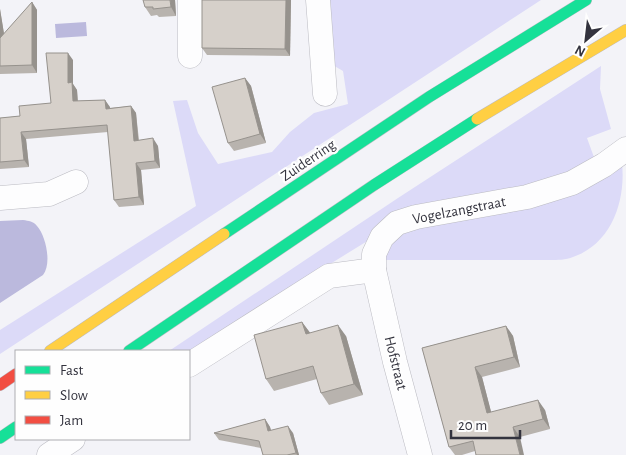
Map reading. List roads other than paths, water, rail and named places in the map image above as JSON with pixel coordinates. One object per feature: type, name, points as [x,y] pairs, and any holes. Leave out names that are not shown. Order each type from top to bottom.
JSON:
[{"type":"highway","name":"Zuiderring","points":[[51,350],[429,96],[586,0]]},
{"type":"highway","points":[[130,350],[455,132],[545,76],[626,30]]},
{"type":"highway","points":[[0,385],[15,375]]},
{"type":"highway","points":[[0,438],[15,428]]},
{"type":"street","points":[[190,0],[190,56]]},
{"type":"street","points":[[318,0],[326,94]]},
{"type":"street","name":"Vogelzangstraat","points":[[374,270],[374,254],[382,237],[396,223],[416,217],[527,197],[572,183],[604,165],[626,149]]},
{"type":"street","points":[[0,198],[49,194],[76,182]]},
{"type":"street","points":[[190,364],[329,276],[374,270]]},
{"type":"street","name":"Hofstraat","points":[[374,270],[395,362],[420,455]]},
{"type":"street","points":[[49,455],[72,440]]}]
